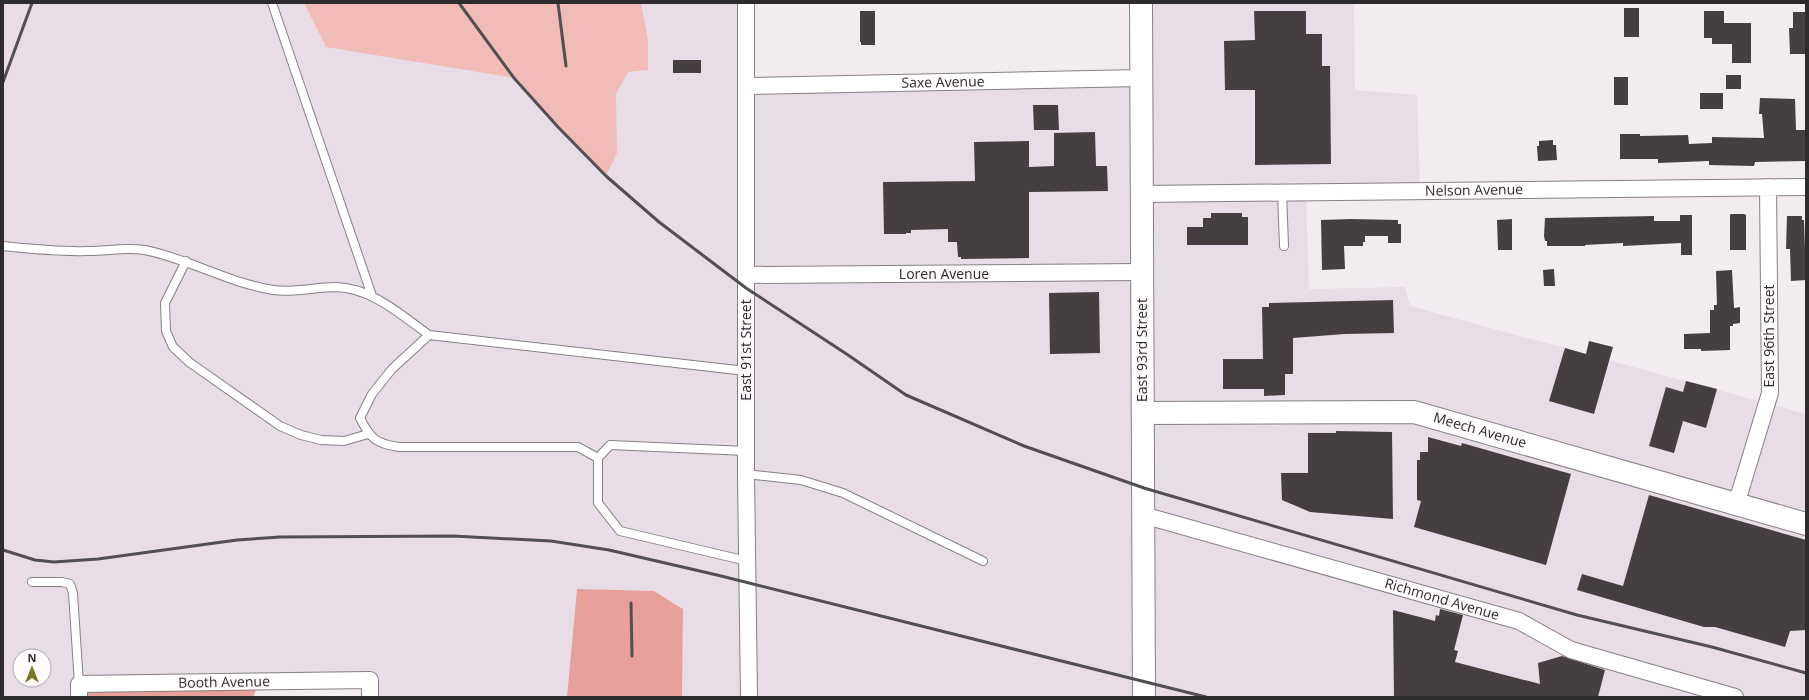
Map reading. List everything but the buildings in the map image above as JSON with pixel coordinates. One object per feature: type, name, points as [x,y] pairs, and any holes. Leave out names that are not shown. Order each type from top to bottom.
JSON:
[{"type":"main road","name":"East 93rd Street","points":[[1141,3],[1144,697]]},
{"type":"main road","name":"Meech Avenue","points":[[1143,413],[1414,412],[1806,524]]},
{"type":"street","name":"East 91st Street","points":[[746,3],[746,474],[749,697]]},
{"type":"street","name":"Saxe Avenue","points":[[746,86],[1141,78]]},
{"type":"street","name":"East 96th Street","points":[[1736,505],[1770,393],[1768,187]]},
{"type":"street","name":"Nelson Avenue","points":[[1142,194],[1806,187]]},
{"type":"street","name":"Loren Avenue","points":[[747,275],[1142,272]]},
{"type":"street","name":"Richmond Avenue","points":[[1143,515],[1519,622],[1570,650],[1735,697]]},
{"type":"street","name":"Booth Avenue","points":[[79,690],[370,680],[370,697]]},
{"type":"lane","points":[[272,3],[372,296]]},
{"type":"lane","points":[[1282,192],[1284,246]]},
{"type":"lane","points":[[3,246],[48,251],[123,249],[145,250],[186,261],[245,284],[274,290],[305,290],[335,287],[356,289],[372,296],[429,335],[746,371]]},
{"type":"lane","points":[[186,261],[165,303],[166,331],[172,347],[189,362],[280,426],[301,435],[321,440],[344,441],[368,434]]},
{"type":"lane","points":[[429,335],[392,369],[372,394],[360,418],[368,434],[383,445],[398,447],[578,447],[598,458]]},
{"type":"lane","points":[[746,451],[610,445],[598,458],[598,502],[620,531],[747,561]]},
{"type":"lane","points":[[746,474],[801,480],[843,493],[983,561]]},
{"type":"lane","points":[[32,582],[62,582],[70,584],[73,593],[79,690]]},
{"type":"shaded area","points":[[3,3],[746,3],[746,86],[1141,78],[1141,3],[1354,3],[1355,90],[1417,95],[1420,191],[1306,192],[1309,289],[1405,287],[1410,306],[1806,414],[1806,697],[682,697],[683,608],[654,591],[577,589],[567,697],[370,697],[370,680],[79,697],[3,697]]},
{"type":"shaded area","points":[[304,3],[641,3],[648,40],[648,70],[628,72],[616,94],[617,153],[606,176],[558,127],[514,78],[326,47]]},
{"type":"shaded area","points":[[577,589],[654,591],[683,609],[682,697],[567,697]]},
{"type":"shaded area","points":[[260,681],[253,697],[79,697],[79,684]]},
{"type":"railway","points":[[3,82],[32,3]]},
{"type":"railway","points":[[459,3],[514,78],[558,127],[606,176],[659,222],[746,288],[906,395],[1024,446],[1144,488],[1577,615],[1712,647],[1806,673]]},
{"type":"railway","points":[[558,3],[566,66]]},
{"type":"railway","points":[[3,550],[35,560],[54,562],[98,559],[237,540],[280,537],[453,536],[551,541],[609,550],[717,575],[1206,697]]},
{"type":"railway","points":[[631,603],[632,656]]}]
